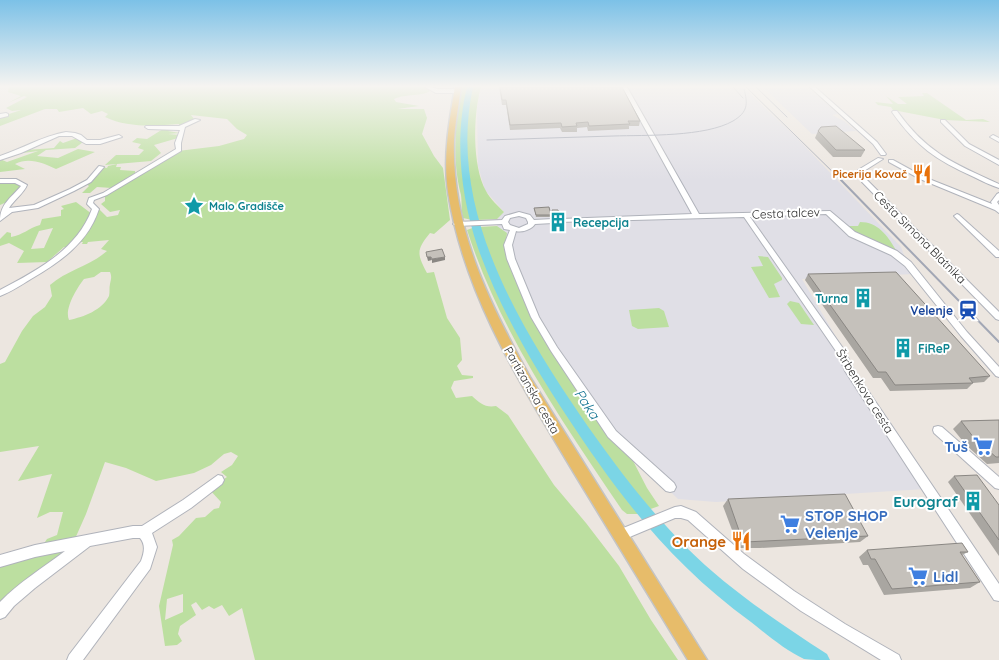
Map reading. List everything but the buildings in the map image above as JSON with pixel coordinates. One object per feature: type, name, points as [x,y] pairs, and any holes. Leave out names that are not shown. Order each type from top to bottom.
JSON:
[{"type":"main road","name":"Partizanska cesta","points":[[454,118],[450,154],[451,193],[463,224],[473,272],[494,323],[527,384],[698,660]]},
{"type":"street","points":[[641,118],[696,216]]},
{"type":"street","points":[[847,118],[875,143],[881,157],[922,178],[997,210]]},
{"type":"street","points":[[899,118],[907,131],[919,144],[935,156],[999,186]]},
{"type":"street","points":[[148,127],[181,127],[197,120]]},
{"type":"street","points":[[943,122],[966,145],[999,163]]},
{"type":"street","points":[[0,293],[37,272],[75,245],[82,237],[96,209],[90,204],[91,199],[105,194],[179,150],[178,143],[184,130],[181,127]]},
{"type":"street","points":[[0,158],[59,134],[73,134],[80,136],[86,142],[93,143],[119,137]]},
{"type":"street","points":[[993,137],[999,140]]},
{"type":"street","name":"Cesta Simona Blatnika","points":[[881,157],[861,170],[860,174],[864,181],[999,317]]},
{"type":"street","points":[[0,218],[10,210],[36,207],[72,190],[88,181],[101,167]]},
{"type":"street","points":[[0,181],[16,180],[24,185],[22,190],[5,208],[0,218]]},
{"type":"street","points":[[997,210],[994,202],[999,195]]},
{"type":"street","points":[[10,210],[14,197]]},
{"type":"street","name":"Cesta talcev","points":[[745,214],[828,212],[852,234],[902,258],[999,373]]},
{"type":"street","points":[[504,222],[507,217],[516,214],[528,216],[532,222]]},
{"type":"street","points":[[561,221],[745,214]]},
{"type":"street","name":"Štrbenkova cesta","points":[[745,214],[842,353],[848,368],[999,595]]},
{"type":"street","points":[[957,216],[999,255]]},
{"type":"street","points":[[532,222],[553,221]]},
{"type":"street","points":[[463,224],[504,222]]},
{"type":"street","points":[[504,222],[507,227],[513,230],[527,229],[531,226],[532,222]]},
{"type":"street","points":[[513,230],[508,245],[511,259],[536,317],[554,350],[612,434],[670,487]]},
{"type":"street","points":[[938,430],[999,484]]},
{"type":"street","points":[[0,560],[35,551],[143,532],[188,504],[218,480]]},
{"type":"street","points":[[620,535],[667,515],[681,512],[692,516],[755,570],[791,596],[826,620],[894,660]]},
{"type":"street","points":[[74,660],[146,565],[151,553],[151,545],[148,537],[143,532]]},
{"type":"street","points":[[0,612],[31,581],[72,555],[86,542]]},
{"type":"shaded area","points":[[477,118],[776,118],[901,247],[908,266],[914,274],[802,279],[925,489],[716,502],[678,499],[629,452],[554,349],[505,248],[507,234],[497,226],[497,219],[504,212],[485,190],[478,166]]},
{"type":"shaded area","points":[[795,118],[838,118],[856,131],[812,134]]},
{"type":"green space","points":[[0,118],[22,118],[0,126]]},
{"type":"green space","points":[[107,118],[194,119],[179,126],[179,124],[132,125]]},
{"type":"green space","points":[[216,118],[427,118],[422,134],[443,168],[450,220],[434,234],[430,233],[420,248],[420,256],[427,273],[434,272],[447,318],[460,338],[462,360],[457,366],[462,375],[473,376],[473,378],[454,381],[451,388],[456,398],[472,396],[480,403],[486,406],[496,406],[508,415],[554,485],[619,566],[651,620],[678,660],[255,660],[242,608],[229,616],[222,605],[214,609],[209,606],[202,610],[196,602],[191,605],[196,615],[180,626],[178,634],[182,641],[177,645],[165,646],[159,606],[173,545],[172,540],[179,536],[196,518],[205,517],[214,509],[219,508],[221,502],[209,489],[227,477],[221,472],[232,465],[238,456],[231,452],[224,454],[211,465],[194,473],[156,481],[126,468],[105,462],[74,541],[43,545],[47,539],[57,535],[63,512],[50,512],[37,518],[52,474],[18,481],[39,446],[0,452],[0,364],[5,362],[22,331],[33,316],[45,307],[52,296],[50,285],[107,251],[101,249],[109,240],[88,242],[87,244],[79,242],[98,208],[107,217],[118,215],[120,210],[110,212],[101,204],[105,201],[105,195],[178,151],[219,146],[244,139],[247,135],[237,129],[227,119]],"holes":[[[101,272],[110,272],[109,296],[106,301],[92,312],[69,320],[68,310],[75,293],[84,279],[94,277]],[[183,594],[183,612],[165,620],[167,599]]]},
{"type":"green space","points":[[457,118],[465,118],[462,167],[472,220],[463,218],[456,168]]},
{"type":"green space","points":[[467,118],[476,118],[476,154],[481,180],[488,194],[504,212],[497,219],[476,220],[468,173],[466,138]]},
{"type":"green space","points":[[934,118],[983,119],[990,122]]},
{"type":"green space","points":[[176,128],[168,131],[180,133],[168,134],[180,135],[178,138],[154,145],[161,153],[151,161],[105,165],[116,155],[139,155],[144,150],[138,148],[141,144],[132,142],[137,138],[147,139],[163,129]]},
{"type":"green space","points":[[80,137],[83,142],[75,148],[46,150],[37,156],[58,158],[78,149],[95,152],[56,169],[41,163],[25,161],[15,164],[25,169],[0,172],[0,159],[7,162],[38,151],[15,154],[26,150],[54,148],[60,141],[63,143]]},
{"type":"green space","points":[[117,164],[116,167],[121,167],[120,170],[135,171],[135,173],[112,188],[97,187],[90,193],[82,193],[89,186],[85,183],[102,167],[107,168]]},
{"type":"green space","points":[[11,181],[19,184],[21,188],[9,201],[0,205],[0,182]]},
{"type":"green space","points":[[76,202],[92,214],[84,230],[68,247],[64,247],[47,262],[17,263],[24,251],[9,243],[0,246],[0,239],[7,232],[11,233],[11,237],[15,236],[40,225],[42,219],[61,216],[61,210],[64,209],[61,206]],"holes":[[[53,228],[44,248],[31,249],[39,231]]]},
{"type":"green space","points":[[860,222],[872,224],[881,230],[896,250],[857,234],[848,226],[858,226]]},
{"type":"green space","points":[[497,226],[507,233],[505,248],[530,312],[630,455],[647,488],[659,506],[645,511],[596,445],[550,376],[511,303],[479,227]]},
{"type":"green space","points":[[475,227],[496,282],[534,357],[602,462],[640,514],[627,514],[622,510],[534,375],[497,304],[481,268],[467,230]]},
{"type":"green space","points":[[758,256],[768,257],[782,278],[782,280],[774,284],[780,297],[769,298],[751,267],[763,266]]},
{"type":"green space","points":[[790,301],[799,303],[814,325],[801,324],[787,304]]},
{"type":"green space","points":[[659,308],[664,311],[669,327],[638,329],[632,326],[629,310]]},
{"type":"green space","points":[[63,549],[63,558],[0,609],[0,562]]},
{"type":"waterway","name":"Paka","points":[[466,118],[465,166],[471,206],[482,246],[516,323],[559,394],[616,477],[653,523],[680,552],[748,610],[821,660]]},
{"type":"railway","points":[[487,140],[691,133],[721,126],[738,118]]},
{"type":"railway","points":[[777,118],[841,180]]},
{"type":"railway","points":[[841,180],[999,342]]},
{"type":"place","name":"Picerija Kovač","points":[[922,174]]},
{"type":"place","name":"Malo Gradišče","points":[[194,206]]},
{"type":"place","name":"Recepcija","points":[[558,222]]},
{"type":"place","name":"Turna","points":[[863,298]]},
{"type":"place","name":"Velenje","points":[[968,310]]},
{"type":"place","name":"FiReP","points":[[903,348]]},
{"type":"place","name":"Tuš","points":[[983,446]]},
{"type":"place","name":"Eurograf","points":[[973,501]]},
{"type":"place","name":"STOP SHOP Velenje","points":[[790,524]]},
{"type":"place","name":"Orange","points":[[741,541]]},
{"type":"place","name":"Lidl","points":[[918,576]]}]
